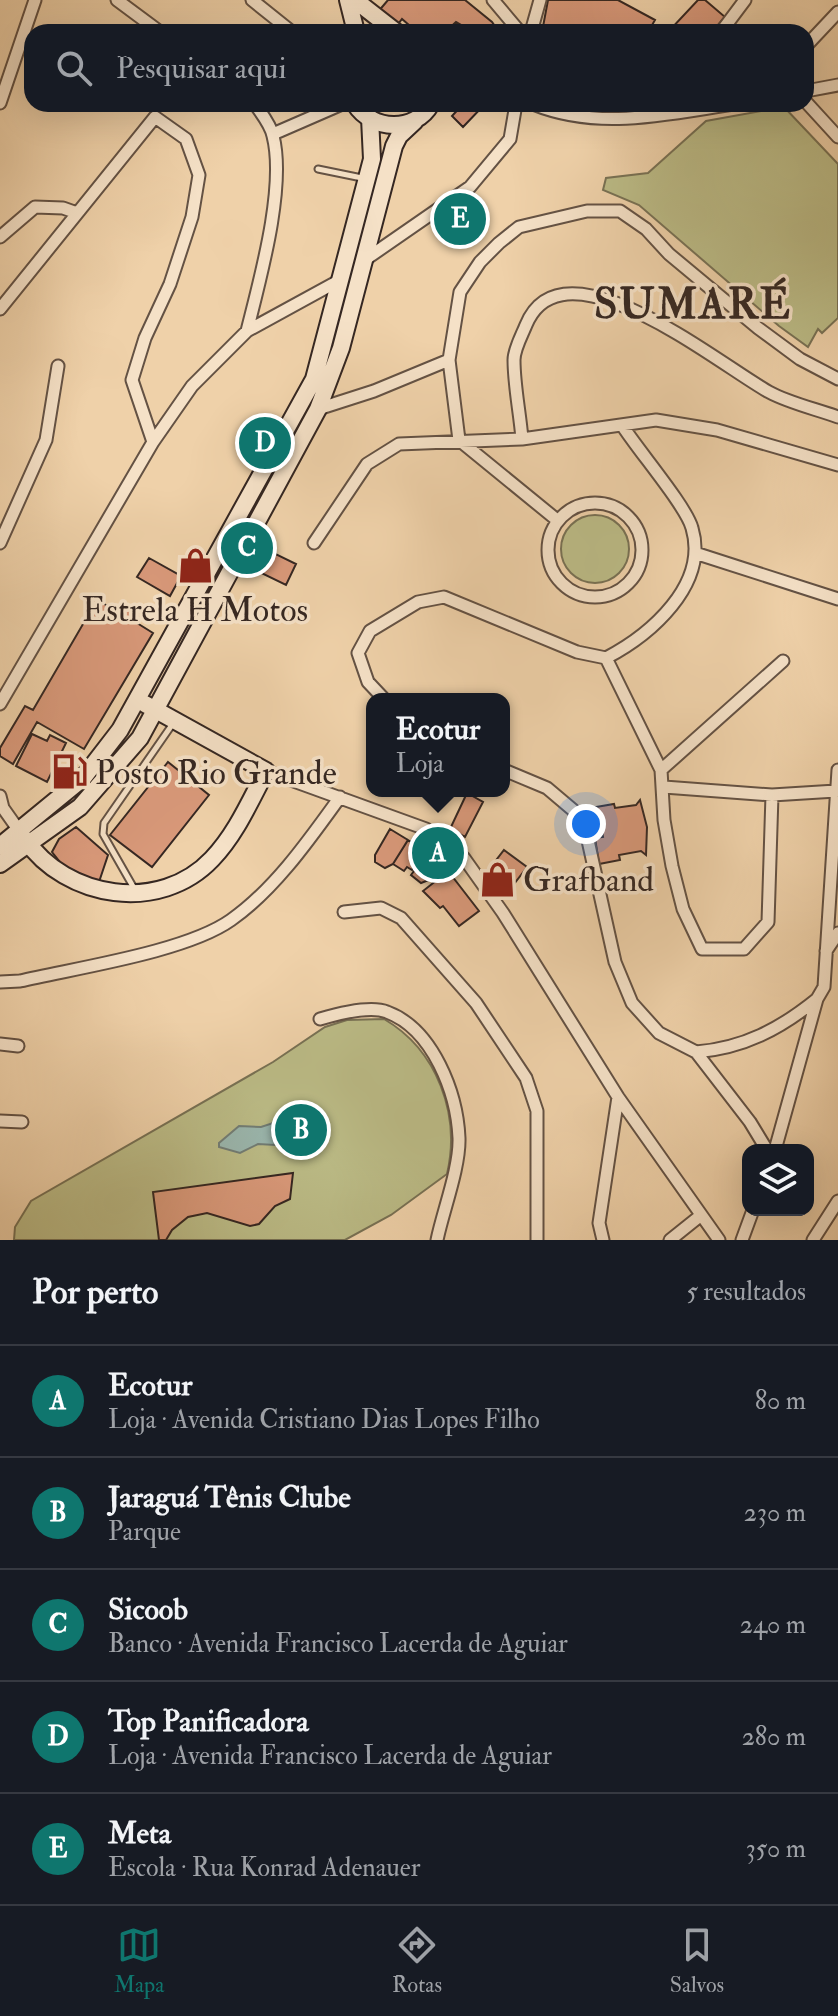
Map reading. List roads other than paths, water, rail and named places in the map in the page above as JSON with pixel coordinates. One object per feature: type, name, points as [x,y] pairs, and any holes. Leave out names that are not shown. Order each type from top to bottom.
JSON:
[{"type":"main road","points":[[348,0],[354,24]]},
{"type":"main road","points":[[355,0],[386,24]]},
{"type":"main road","points":[[364,112],[370,118],[399,126],[415,121]]},
{"type":"main road","points":[[0,846],[58,826],[99,788],[140,738],[153,708],[318,409],[341,348],[394,146],[399,136],[423,112]]},
{"type":"main road","points":[[0,864],[83,778],[120,730],[300,410],[325,346],[367,180],[374,144],[370,118]]},
{"type":"main road","points":[[24,839],[44,862],[84,885],[111,893],[137,894],[189,878],[210,861],[229,839],[266,771],[137,700]]},
{"type":"street","points":[[27,24],[35,0]]},
{"type":"street","points":[[117,0],[149,24]]},
{"type":"street","points":[[252,0],[282,24]]},
{"type":"street","points":[[493,0],[513,24]]},
{"type":"street","points":[[533,24],[540,0]]},
{"type":"street","points":[[727,24],[745,0]]},
{"type":"street","points":[[814,38],[838,12]]},
{"type":"street","points":[[0,103],[24,32]]},
{"type":"street","points":[[814,90],[838,85]]},
{"type":"street","points":[[814,111],[838,137]]},
{"type":"street","points":[[247,331],[266,252],[276,167],[273,134],[260,112]]},
{"type":"street","points":[[273,134],[324,112]]},
{"type":"street","points":[[366,259],[470,187],[510,139],[515,112]]},
{"type":"street","points":[[553,112],[597,120],[679,112]]},
{"type":"street","points":[[645,117],[652,112]]},
{"type":"street","points":[[0,309],[155,117],[186,139],[199,175],[192,217],[170,284],[145,338],[132,380],[153,442]]},
{"type":"street","points":[[0,237],[35,207],[63,208],[77,213]]},
{"type":"street","points":[[557,520],[459,440],[449,360],[460,292],[480,262],[519,227],[587,211],[620,211],[646,229],[669,254],[758,328],[800,359],[838,379]]},
{"type":"street","points":[[0,704],[153,442],[192,386],[247,331],[342,279]]},
{"type":"street","points":[[522,439],[513,356],[530,316],[549,297],[570,291],[611,302],[687,337],[770,393],[838,417]]},
{"type":"street","points":[[318,409],[374,391],[449,360]]},
{"type":"street","points":[[0,543],[46,440],[58,366]]},
{"type":"street","points":[[314,543],[367,464],[399,444],[522,439],[656,420],[717,430],[838,465]]},
{"type":"street","points":[[378,693],[368,682],[358,653],[370,631],[418,602],[444,597],[577,652],[606,658],[633,644],[663,618],[686,581],[695,553],[692,526],[622,425]]},
{"type":"street","points":[[599,502],[627,515],[642,542],[636,573],[627,585],[598,597],[568,590],[549,565],[549,534],[557,520],[583,504],[599,502]]},
{"type":"street","points":[[695,553],[838,599]]},
{"type":"street","points":[[606,658],[661,770],[664,820],[672,866],[683,909],[702,949],[744,949],[768,922],[772,795]]},
{"type":"street","points":[[661,770],[783,661]]},
{"type":"street","points":[[777,1144],[817,999],[824,987],[838,770]]},
{"type":"street","points":[[266,771],[426,829],[464,858],[503,913],[618,1097],[719,1240]]},
{"type":"street","points":[[510,773],[547,788],[573,810],[587,836],[615,962],[632,1003],[659,1033],[696,1052],[763,1144]]},
{"type":"street","points":[[664,787],[772,795],[836,791]]},
{"type":"street","points":[[0,796],[3,808],[24,839]]},
{"type":"street","points":[[0,982],[20,981],[179,944],[228,922],[252,902],[313,834],[340,797]]},
{"type":"street","points":[[344,912],[381,908],[401,918],[476,1003],[526,1078],[537,1111],[537,1240]]},
{"type":"street","points":[[826,952],[838,933]]},
{"type":"street","points":[[696,1052],[725,1049],[755,1040],[817,999]]},
{"type":"street","points":[[320,1019],[384,1010],[411,1026],[431,1052],[453,1094],[459,1141],[437,1240]]},
{"type":"street","points":[[0,1044],[18,1046]]},
{"type":"street","points":[[603,1240],[599,1223],[618,1097]]},
{"type":"street","points":[[0,1121],[22,1122]]},
{"type":"street","points":[[813,1240],[838,1201]]},
{"type":"street","points":[[670,1240],[700,1216]]},
{"type":"street","points":[[742,1240],[751,1216]]},
{"type":"lane","points":[[318,169],[367,180]]},
{"type":"lane","points":[[137,894],[103,834],[104,823],[174,721]]},
{"type":"water","points":[[273,1123],[275,1145],[258,1144],[240,1153],[219,1147],[219,1143],[239,1126],[261,1127]]},
{"type":"place","name":"Meta","points":[[460,219]]},
{"type":"place","name":"Top Panificadora","points":[[265,443]]},
{"type":"place","name":"Sicoob","points":[[247,548]]},
{"type":"place","name":"Estrela H Motos","points":[[195,565]]},
{"type":"place","name":"Posto Rio Grande","points":[[69,772]]},
{"type":"place","name":"Ecotur","points":[[438,853]]},
{"type":"place","name":"Grafband","points":[[497,879]]},
{"type":"place","name":"Jaraguá Tênis Clube","points":[[301,1130]]},
{"type":"district","name":"SUMARÉ","points":[[693,303]]}]
